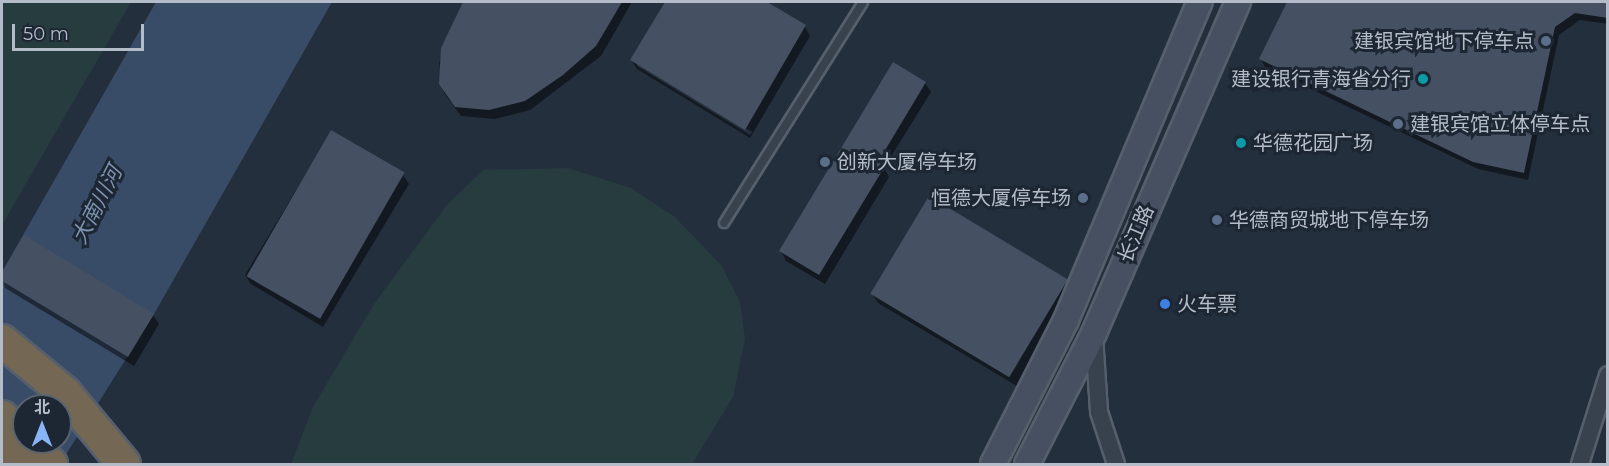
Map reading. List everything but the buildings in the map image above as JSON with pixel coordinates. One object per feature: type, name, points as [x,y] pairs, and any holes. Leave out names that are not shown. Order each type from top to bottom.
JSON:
[{"type":"highway","points":[[2,341],[65,393],[124,465]]},
{"type":"highway","points":[[2,454],[12,465]]},
{"type":"highway","points":[[40,454],[51,465]]},
{"type":"main road","name":"长江路","points":[[993,465],[1066,320],[1200,2]]},
{"type":"main road","name":"长江路","points":[[1027,465],[1094,333],[1238,2]]},
{"type":"street","points":[[1094,333],[1100,412],[1116,465]]},
{"type":"street","points":[[1580,465],[1607,377]]},
{"type":"lane","points":[[724,223],[863,2]]},
{"type":"green space","points":[[2,2],[131,2],[2,225]]},
{"type":"green space","points":[[568,168],[631,188],[675,217],[721,265],[740,302],[745,339],[733,397],[692,464],[291,464],[313,407],[374,304],[447,205],[483,170]]},
{"type":"water","name":"大南川河","points":[[156,2],[332,2],[154,314],[72,445],[72,394],[12,394],[12,454],[66,454],[60,464],[2,464],[2,272]]},
{"type":"place","name":"建银宾馆地下停车点","points":[[1546,41]]},
{"type":"place","name":"建设银行青海省分行","points":[[1423,79]]},
{"type":"place","name":"建银宾馆立体停车点","points":[[1398,124]]},
{"type":"place","name":"华德花园广场","points":[[1241,143]]},
{"type":"place","name":"创新大厦停车场","points":[[825,162]]},
{"type":"place","name":"恒德大厦停车场","points":[[1083,198]]},
{"type":"place","name":"华德商贸城地下停车场","points":[[1217,220]]},
{"type":"place","name":"火车票","points":[[1165,304]]}]
